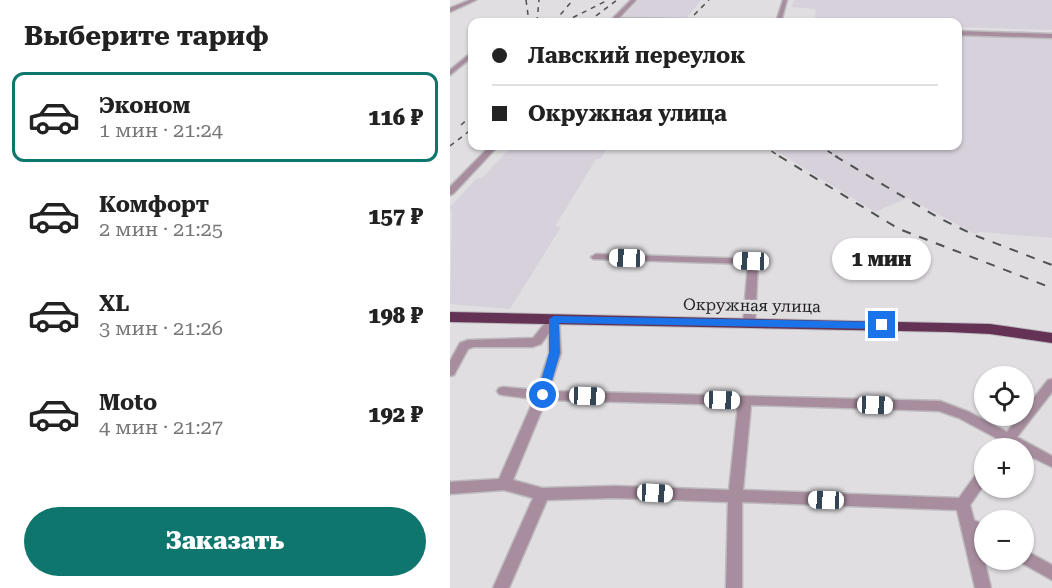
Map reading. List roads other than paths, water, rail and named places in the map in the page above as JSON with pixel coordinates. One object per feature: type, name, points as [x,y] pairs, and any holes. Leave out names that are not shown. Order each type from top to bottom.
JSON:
[{"type":"highway","name":"Окружная улица","points":[[450,317],[958,327],[1012,331],[1052,338]]},
{"type":"street","points":[[451,9],[474,0]]},
{"type":"street","points":[[616,18],[634,0]]},
{"type":"street","points":[[779,18],[785,0]]},
{"type":"street","points":[[962,33],[1052,36]]},
{"type":"street","points":[[450,73],[468,57]]},
{"type":"street","points":[[450,192],[490,150]]},
{"type":"street","points":[[596,257],[751,261],[753,262],[749,323]]},
{"type":"street","points":[[450,372],[464,346],[472,343],[532,343],[537,341],[554,319]]},
{"type":"street","points":[[504,484],[543,395],[555,353],[554,319]]},
{"type":"street","points":[[1010,438],[1052,383]]},
{"type":"street","points":[[503,392],[940,406],[964,415],[997,438]]},
{"type":"street","points":[[734,588],[735,496],[745,401]]},
{"type":"street","points":[[1034,455],[1052,462]]},
{"type":"street","points":[[450,488],[504,484],[542,494],[615,492],[963,504]]},
{"type":"street","points":[[963,504],[974,488]]},
{"type":"street","points":[[501,588],[542,494]]},
{"type":"street","points":[[963,504],[970,525],[983,588]]},
{"type":"street","points":[[970,525],[974,527]]},
{"type":"street","points":[[1034,562],[1052,573]]},
{"type":"railway","points":[[526,0],[528,18]]},
{"type":"railway","points":[[537,18],[539,0]]},
{"type":"railway","points":[[557,18],[573,0]]},
{"type":"railway","points":[[572,18],[608,0]]},
{"type":"railway","points":[[593,18],[617,0]]},
{"type":"railway","points":[[691,18],[709,0]]},
{"type":"railway","points":[[461,125],[468,119]]},
{"type":"railway","points":[[450,146],[468,132]]},
{"type":"railway","points":[[770,150],[781,157]]},
{"type":"railway","points":[[826,150],[838,157]]},
{"type":"railway","points":[[779,156],[899,229],[1052,288]]},
{"type":"railway","points":[[835,156],[939,218],[974,235],[1052,265]]}]
